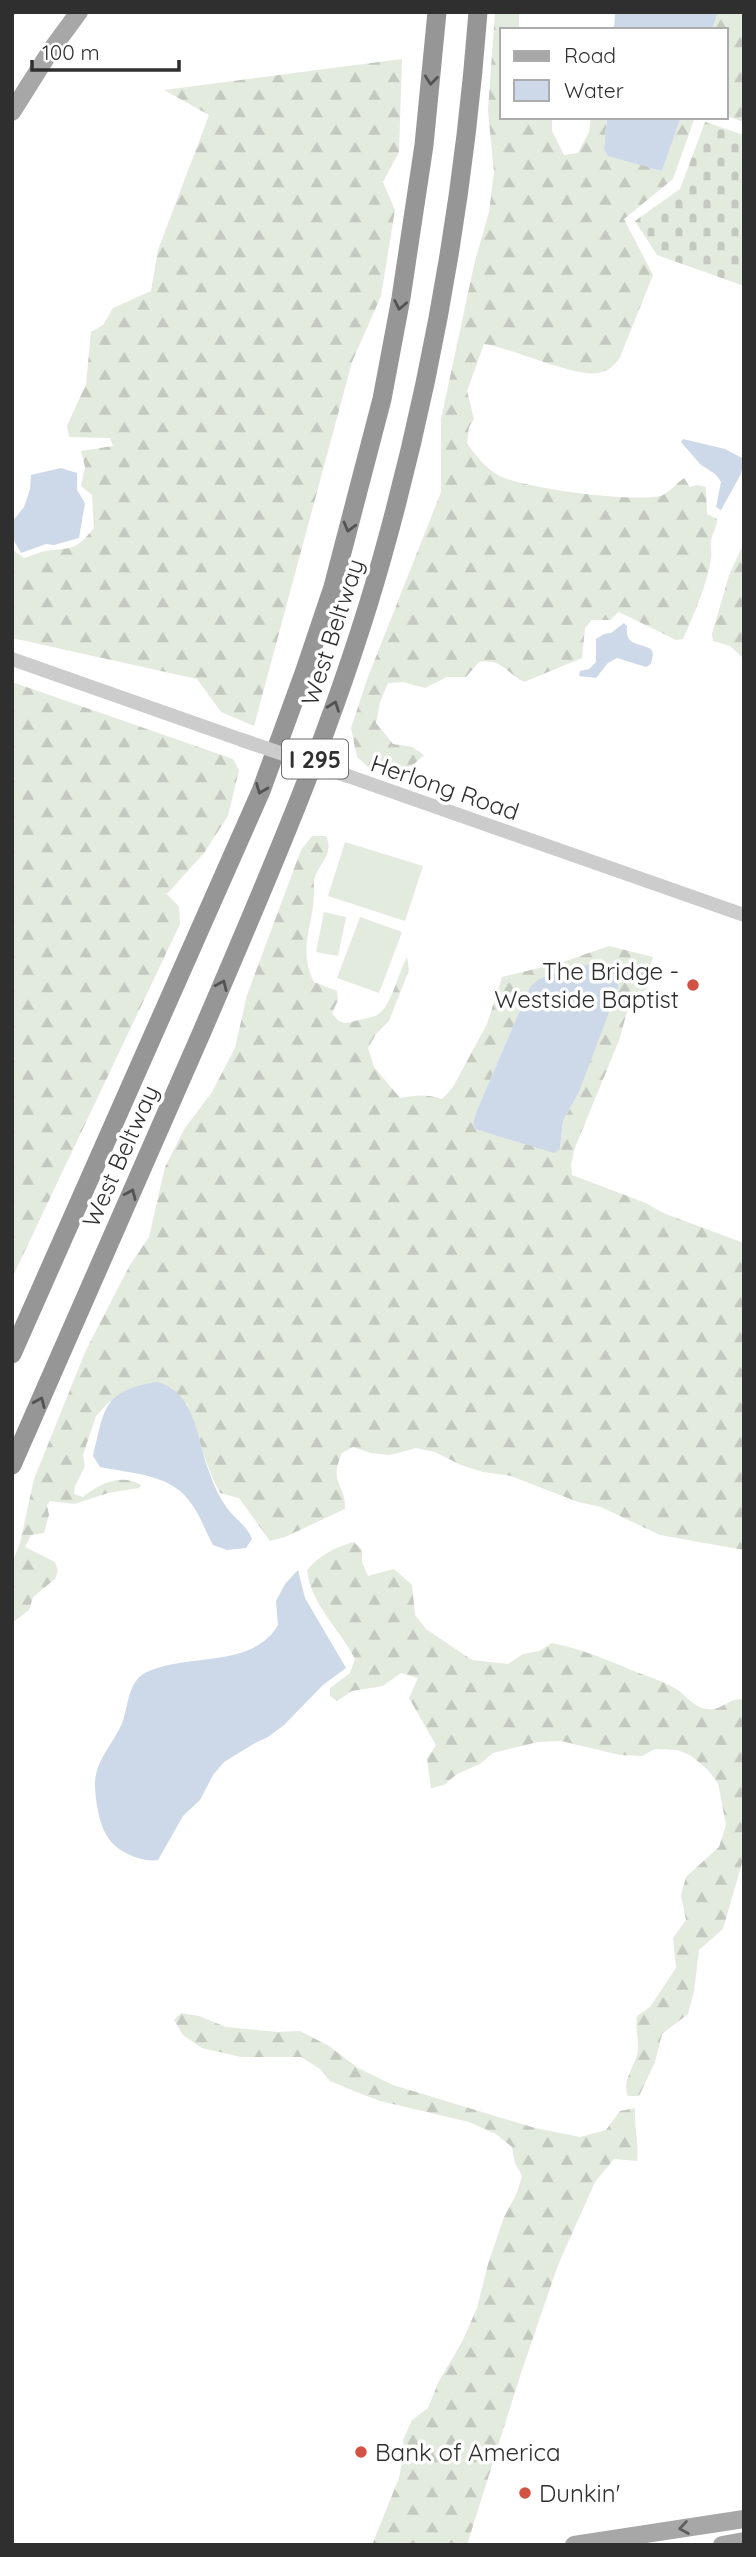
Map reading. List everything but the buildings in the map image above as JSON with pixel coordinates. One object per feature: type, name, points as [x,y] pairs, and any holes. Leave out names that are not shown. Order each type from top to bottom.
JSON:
[{"type":"highway","name":"West Beltway","points":[[12,1354],[261,791],[292,710],[333,587],[382,399],[401,298],[424,145],[437,12]]},
{"type":"highway","name":"West Beltway","points":[[12,1465],[281,848],[352,656],[382,559],[420,411],[466,147],[478,12]]},
{"type":"main road","points":[[12,112],[51,50],[79,12]]},
{"type":"main road","points":[[574,2545],[744,2519]]},
{"type":"main road","points":[[722,2545],[744,2541]]},
{"type":"street","name":"Herlong Road","points":[[12,659],[744,915]]},
{"type":"green space","points":[[495,12],[519,12],[519,28],[500,28],[500,119],[552,119],[552,131],[564,155],[578,153],[589,132],[591,119],[607,119],[604,149],[662,171],[680,119],[694,119],[673,179],[624,219],[653,275],[618,360],[605,371],[587,373],[484,344],[467,391],[474,419],[469,427],[467,443],[480,460],[496,474],[552,489],[606,496],[650,497],[663,495],[684,478],[690,487],[706,487],[707,514],[717,519],[717,522],[711,541],[711,558],[706,579],[683,639],[676,640],[619,612],[610,620],[592,620],[585,628],[582,658],[524,682],[499,664],[479,662],[466,677],[447,677],[425,688],[403,682],[388,683],[380,702],[376,723],[393,744],[412,747],[424,755],[412,766],[388,771],[368,767],[357,757],[351,728],[368,677],[441,492],[441,419],[474,265],[489,212],[494,172],[488,110]]},
{"type":"green space","points":[[718,12],[744,12],[744,122],[728,117],[728,28],[713,28]]},
{"type":"green space","points":[[402,59],[399,152],[383,182],[395,210],[381,296],[352,362],[254,726],[221,712],[197,679],[12,638],[12,549],[24,558],[68,548],[77,545],[94,528],[92,495],[81,486],[85,467],[81,451],[113,446],[110,438],[69,437],[67,426],[86,384],[91,332],[103,325],[113,308],[151,291],[158,250],[209,115],[164,90]]},
{"type":"green space","points":[[705,122],[744,135],[744,286],[657,255],[635,221],[680,189]]},
{"type":"green space","points":[[744,543],[744,659],[730,646],[713,641],[712,634],[729,575]]},
{"type":"green space","points":[[12,682],[233,759],[239,770],[228,816],[204,853],[167,894],[179,907],[180,924],[12,1278]]},
{"type":"green space","points":[[312,836],[326,836],[327,854],[314,880],[313,908],[306,949],[314,982],[337,991],[338,1000],[332,1013],[337,1019],[348,1023],[375,1016],[382,1011],[407,957],[409,970],[389,1021],[376,1034],[368,1048],[374,1067],[400,1098],[431,1096],[442,1099],[453,1087],[487,1024],[502,977],[563,962],[609,946],[653,957],[646,981],[649,987],[633,999],[574,1150],[572,1175],[744,1243],[744,1550],[660,1535],[601,1507],[578,1502],[511,1476],[483,1472],[461,1465],[435,1452],[416,1448],[390,1455],[353,1447],[342,1453],[337,1477],[345,1500],[345,1509],[285,1537],[270,1541],[239,1498],[220,1493],[187,1404],[110,1401],[96,1416],[83,1455],[85,1466],[74,1494],[83,1497],[103,1484],[118,1480],[141,1485],[139,1488],[108,1493],[74,1504],[50,1501],[47,1505],[49,1515],[44,1533],[31,1535],[25,1547],[55,1562],[58,1571],[55,1579],[33,1597],[29,1610],[12,1623],[12,1563],[20,1543],[34,1479],[86,1350],[130,1265],[149,1237],[165,1167],[185,1128],[212,1092],[235,1048],[247,995],[301,850]],"holes":[[[589,964],[617,968],[592,1056],[579,1092],[563,1121],[560,1149],[546,1151],[475,1129],[473,1123],[477,1110],[530,987]]]},
{"type":"green space","points":[[345,842],[423,866],[405,921],[328,896]]},
{"type":"green space","points":[[324,912],[346,917],[338,956],[316,952]]},
{"type":"green space","points":[[360,917],[402,932],[379,993],[337,978]]},
{"type":"green space","points":[[354,1542],[362,1550],[362,1562],[368,1576],[394,1569],[412,1585],[415,1615],[426,1629],[472,1660],[508,1664],[523,1654],[539,1651],[552,1643],[595,1655],[661,1681],[703,1708],[713,1709],[733,1700],[744,1699],[744,1856],[723,1929],[699,1950],[688,2014],[662,2034],[655,2062],[639,2096],[628,2096],[626,2090],[627,2079],[638,2051],[637,2016],[650,2007],[676,1968],[673,1938],[686,1920],[681,1895],[686,1877],[719,1847],[726,1825],[718,1783],[707,1769],[690,1755],[677,1750],[655,1749],[642,1756],[620,1755],[561,1741],[538,1742],[493,1753],[480,1764],[457,1774],[444,1785],[431,1788],[427,1759],[436,1745],[409,1698],[418,1678],[401,1673],[383,1686],[352,1691],[337,1701],[330,1696],[330,1688],[350,1673],[355,1659],[320,1606],[307,1570],[328,1552]]},
{"type":"green space","points":[[181,2013],[199,2016],[226,2027],[278,2032],[300,2031],[329,2046],[358,2068],[393,2085],[535,2128],[580,2137],[606,2130],[620,2111],[635,2108],[637,2161],[614,2159],[595,2182],[558,2265],[467,2545],[372,2545],[399,2478],[404,2452],[403,2440],[412,2420],[428,2408],[477,2308],[504,2217],[517,2193],[522,2176],[515,2163],[512,2147],[496,2134],[469,2122],[380,2101],[330,2081],[320,2069],[301,2057],[241,2057],[202,2048],[183,2035],[174,2020]]},
{"type":"water","points":[[615,12],[718,12],[713,28],[614,28]]},
{"type":"water","points":[[607,119],[680,119],[662,171],[608,156],[604,149]]},
{"type":"water","points":[[683,439],[725,449],[744,459],[741,474],[721,510],[716,507],[721,482],[715,474],[700,464],[681,442]]},
{"type":"water","points":[[61,468],[77,473],[77,490],[85,503],[79,538],[54,545],[46,544],[21,553],[12,537],[12,522],[24,507],[31,475]]},
{"type":"water","points":[[624,623],[630,640],[651,649],[651,664],[646,667],[617,658],[608,663],[596,678],[579,676],[580,671],[589,669],[596,662],[596,639],[611,633]]},
{"type":"water","points":[[589,964],[617,968],[620,977],[579,1092],[563,1121],[560,1149],[554,1153],[475,1129],[473,1123],[477,1110],[530,987],[539,979]]},
{"type":"water","points":[[157,1382],[170,1387],[187,1406],[216,1489],[228,1510],[252,1539],[246,1548],[227,1550],[213,1545],[199,1515],[185,1495],[175,1487],[151,1477],[100,1467],[93,1456],[100,1425],[109,1404],[125,1391]]},
{"type":"water","points":[[298,1570],[305,1598],[346,1668],[323,1685],[284,1725],[224,1762],[213,1775],[200,1800],[183,1816],[158,1860],[144,1860],[122,1851],[104,1831],[98,1811],[95,1784],[98,1767],[120,1729],[136,1682],[145,1673],[161,1667],[252,1649],[266,1639],[278,1625],[276,1601],[285,1584]]},
{"type":"place","name":"The Bridge - Westside Baptist","points":[[693,985]]},
{"type":"place","name":"Bank of America","points":[[361,2452]]},
{"type":"place","name":"Dunkin'","points":[[525,2493]]}]
